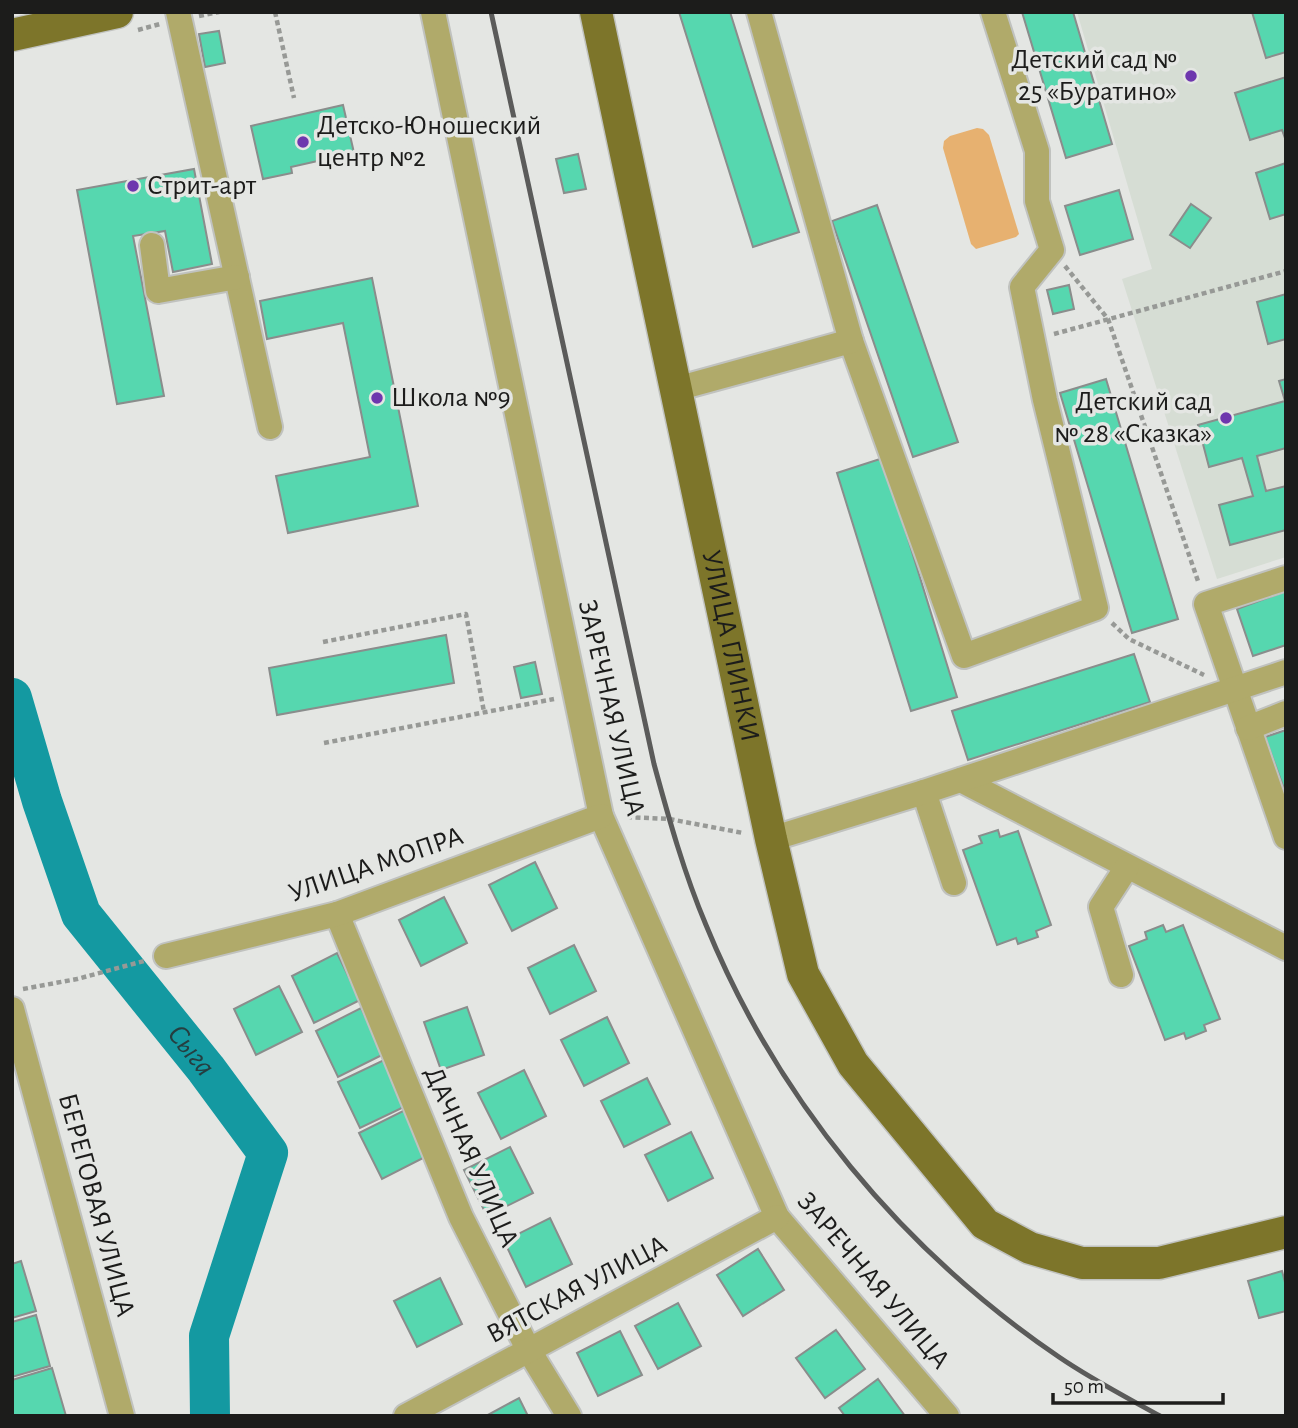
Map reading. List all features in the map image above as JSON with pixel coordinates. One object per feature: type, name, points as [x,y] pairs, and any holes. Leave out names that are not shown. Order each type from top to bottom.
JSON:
[{"type":"main road","points":[[31,25],[117,12]]},
{"type":"main road","name":"УЛИЦА ГЛИНКИ","points":[[596,12],[771,839],[803,974],[853,1064],[985,1224],[1030,1248],[1082,1263],[1158,1263],[1286,1232]]},
{"type":"street","points":[[178,12],[270,427]]},
{"type":"street","name":"ЗАРЕЧНАЯ УЛИЦА","points":[[433,12],[601,816],[777,1217],[947,1416]]},
{"type":"street","points":[[759,12],[851,341],[964,656],[1096,608],[1032,340],[1022,287],[1052,250],[1037,201],[1037,151],[993,12]]},
{"type":"street","points":[[152,245],[158,291],[237,277]]},
{"type":"street","points":[[676,389],[851,341]]},
{"type":"street","points":[[1286,578],[1206,604],[1286,837]]},
{"type":"street","points":[[771,839],[924,792],[1286,672]]},
{"type":"street","points":[[1248,728],[1286,713]]},
{"type":"street","points":[[961,780],[1127,867],[1284,944]]},
{"type":"street","points":[[924,792],[954,883]]},
{"type":"street","name":"УЛИЦА МОПРА","points":[[154,958],[337,914],[601,816]]},
{"type":"street","points":[[1121,975],[1101,907],[1127,867]]},
{"type":"street","name":"ДАЧНАЯ УЛИЦА","points":[[337,914],[461,1217],[527,1349],[569,1416]]},
{"type":"street","name":"БЕРЕГОВАЯ УЛИЦА","points":[[12,1009],[122,1416]]},
{"type":"street","name":"ВЯТСКАЯ УЛИЦА","points":[[406,1416],[777,1217]]},
{"type":"path","points":[[275,12],[294,98]]},
{"type":"path","points":[[1052,250],[1108,320],[1206,604]]},
{"type":"path","points":[[1032,340],[1286,271]]},
{"type":"path","points":[[1096,608],[1129,639],[1234,690]]},
{"type":"path","points":[[323,642],[466,614],[484,712]]},
{"type":"path","points":[[324,743],[576,695]]},
{"type":"path","points":[[601,816],[668,819],[771,839]]},
{"type":"path","points":[[12,991],[77,979],[154,958]]},
{"type":"shaded area","name":"Детский сад № 28 «Сказка»","points":[[1077,12],[1286,12],[1286,557],[1217,579],[1122,279],[1152,269]]},
{"type":"shaded area","points":[[977,128],[983,129],[989,135],[1019,234],[976,249],[971,244],[943,148],[944,141],[950,136]]},
{"type":"building","points":[[679,12],[730,12],[799,232],[753,247]]},
{"type":"building","points":[[1022,12],[1073,12],[1112,144],[1066,158]]},
{"type":"building","points":[[1252,12],[1286,12],[1286,52],[1266,58]]},
{"type":"building","points":[[219,31],[225,63],[205,67],[199,34]]},
{"type":"building","points":[[1286,77],[1286,141],[1282,130],[1250,140],[1235,93]]},
{"type":"building","name":"Детско-Юношеский центр №2","points":[[343,105],[355,157],[332,162],[331,158],[291,167],[292,173],[263,179],[251,126]]},
{"type":"building","points":[[578,154],[586,189],[564,193],[556,159]]},
{"type":"building","points":[[1286,163],[1286,214],[1270,219],[1256,173]]},
{"type":"building","points":[[194,169],[212,264],[173,272],[165,231],[133,236],[164,396],[117,404],[77,190]]},
{"type":"building","points":[[1119,190],[1133,239],[1080,255],[1065,206]]},
{"type":"building","points":[[1191,204],[1211,218],[1190,248],[1170,235]]},
{"type":"building","points":[[877,205],[958,442],[913,457],[832,221]]},
{"type":"building","name":"Школа №9","points":[[372,278],[418,506],[288,533],[276,476],[370,457],[343,323],[267,339],[260,301]]},
{"type":"building","points":[[1069,285],[1074,309],[1053,314],[1047,290]]},
{"type":"building","points":[[1286,294],[1286,339],[1268,344],[1257,302]]},
{"type":"building","points":[[1106,379],[1178,619],[1132,633],[1060,393]]},
{"type":"building","points":[[1286,379],[1286,448],[1257,456],[1266,491],[1286,486],[1286,530],[1230,545],[1219,505],[1253,496],[1242,458],[1209,467],[1198,425],[1285,401],[1279,381]]},
{"type":"building","points":[[883,458],[957,697],[911,711],[837,473]]},
{"type":"building","points":[[1286,591],[1286,645],[1253,656],[1237,609]]},
{"type":"building","points":[[446,635],[454,683],[277,715],[269,668]]},
{"type":"building","points":[[1134,654],[1150,702],[968,760],[952,711]]},
{"type":"building","points":[[535,662],[542,694],[521,698],[514,667]]},
{"type":"building","points":[[1286,730],[1286,794],[1265,737]]},
{"type":"building","points":[[998,830],[1000,837],[1018,831],[1051,925],[1036,931],[1038,937],[1018,944],[1016,938],[997,945],[963,850],[982,843],[979,836]]},
{"type":"building","points":[[535,862],[557,908],[512,931],[489,885]]},
{"type":"building","points":[[444,897],[467,943],[421,966],[399,920]]},
{"type":"building","points":[[1163,925],[1166,932],[1183,925],[1220,1019],[1204,1025],[1206,1031],[1186,1039],[1184,1033],[1165,1040],[1129,946],[1147,939],[1145,932]]},
{"type":"building","points":[[574,945],[596,991],[550,1014],[528,968]]},
{"type":"building","points":[[337,953],[360,1000],[314,1023],[292,976]]},
{"type":"building","points":[[279,986],[302,1032],[256,1055],[234,1009]]},
{"type":"building","points":[[467,1007],[484,1055],[441,1070],[424,1022]]},
{"type":"building","points":[[361,1008],[384,1054],[338,1077],[316,1031]]},
{"type":"building","points":[[607,1017],[629,1063],[584,1086],[561,1040]]},
{"type":"building","points":[[384,1060],[406,1106],[360,1128],[338,1082]]},
{"type":"building","points":[[524,1070],[546,1116],[501,1139],[478,1093]]},
{"type":"building","points":[[647,1078],[670,1124],[624,1147],[601,1101]]},
{"type":"building","points":[[405,1110],[427,1156],[382,1179],[359,1133]]},
{"type":"building","points":[[691,1132],[713,1178],[668,1201],[645,1155]]},
{"type":"building","points":[[510,1147],[533,1193],[487,1216],[464,1170]]},
{"type":"building","points":[[550,1218],[572,1264],[526,1287],[504,1241]]},
{"type":"building","points":[[758,1249],[784,1290],[743,1316],[717,1275]]},
{"type":"building","points":[[21,1261],[36,1311],[12,1318],[12,1264]]},
{"type":"building","points":[[1282,1271],[1286,1286],[1286,1311],[1259,1318],[1248,1281]]},
{"type":"building","points":[[440,1278],[462,1324],[417,1347],[394,1301]]},
{"type":"building","points":[[678,1303],[701,1346],[658,1369],[635,1326]]},
{"type":"building","points":[[36,1315],[50,1366],[12,1377],[12,1322]]},
{"type":"building","points":[[836,1330],[865,1369],[825,1398],[796,1358]]},
{"type":"building","points":[[620,1331],[642,1375],[598,1396],[577,1353]]},
{"type":"building","points":[[52,1368],[66,1416],[12,1416],[12,1380]]},
{"type":"building","points":[[878,1379],[905,1416],[845,1416],[839,1408]]},
{"type":"building","points":[[519,1398],[528,1416],[486,1416]]},
{"type":"waterway","name":"Сыга","points":[[12,698],[42,801],[81,914],[206,1069],[268,1153],[209,1336],[210,1416]]},
{"type":"railway","points":[[491,12],[654,764],[691,886],[735,990],[769,1052],[808,1111],[851,1167],[897,1220],[948,1269],[1002,1315],[1071,1365],[1160,1416]]},
{"type":"place","name":"Детский сад № 25 «Буратино»","points":[[1191,76]]},
{"type":"place","name":"Детско-Юношеский центр №2","points":[[303,142]]},
{"type":"place","name":"Стрит-арт","points":[[133,186]]},
{"type":"place","name":"Школа №9","points":[[377,398]]},
{"type":"place","name":"Детский сад № 28 «Сказка»","points":[[1226,418]]}]
